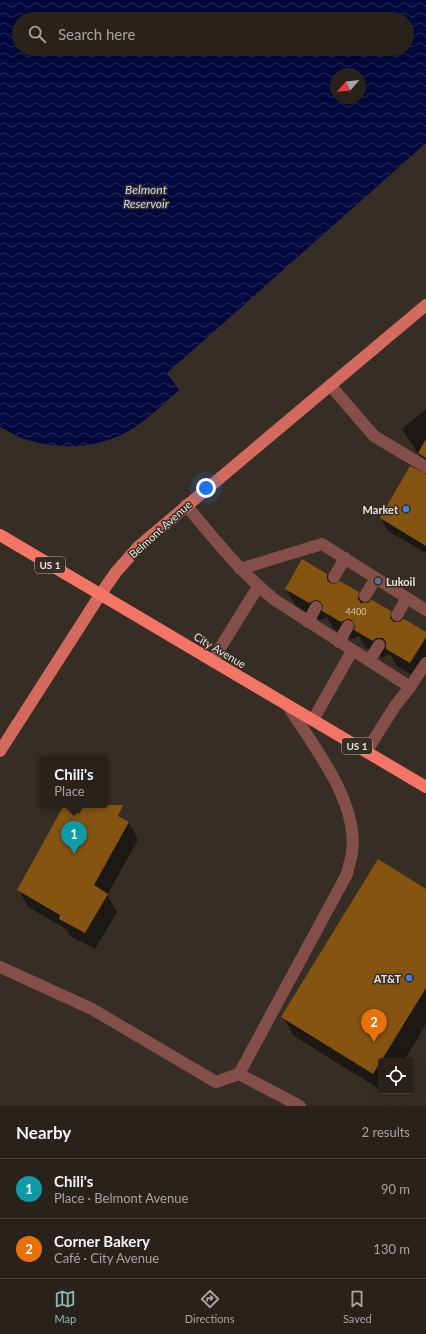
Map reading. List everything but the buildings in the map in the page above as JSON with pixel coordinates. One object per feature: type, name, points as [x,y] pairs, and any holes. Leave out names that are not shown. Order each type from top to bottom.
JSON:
[{"type":"highway","name":"City Avenue","points":[[0,535],[426,787]]},
{"type":"main road","name":"Belmont Avenue","points":[[0,751],[100,595],[116,572],[139,546],[426,305]]},
{"type":"lane","points":[[330,385],[374,436],[426,467]]},
{"type":"lane","points":[[186,505],[240,569],[258,587],[308,622],[410,688]]},
{"type":"lane","points":[[240,569],[322,544],[426,610]]},
{"type":"lane","points":[[334,577],[345,558]]},
{"type":"lane","points":[[365,596],[376,578]]},
{"type":"lane","points":[[212,661],[258,587]]},
{"type":"lane","points":[[397,615],[407,598]]},
{"type":"lane","points":[[308,622],[316,607]]},
{"type":"lane","points":[[339,642],[348,626]]},
{"type":"lane","points":[[369,661],[379,645]]},
{"type":"lane","points":[[313,720],[352,651]]},
{"type":"lane","points":[[366,752],[395,706],[410,688],[426,663]]},
{"type":"lane","points":[[0,967],[92,1009],[216,1082],[239,1074],[347,874],[352,853],[352,830],[348,812],[335,780],[288,706]]},
{"type":"lane","points":[[239,1074],[300,1106]]},
{"type":"water","name":"Belmont Reservoir","points":[[0,0],[426,0],[426,143],[167,373],[179,390],[137,426],[112,439],[84,445],[56,446],[24,439],[0,427]]},
{"type":"place","name":"Market","points":[[406,509]]},
{"type":"place","name":"Lukoil","points":[[378,581]]},
{"type":"place","name":"Chili's","points":[[74,854]]},
{"type":"place","name":"AT&T","points":[[409,978]]},
{"type":"place","name":"Corner Bakery","points":[[374,1042]]}]
